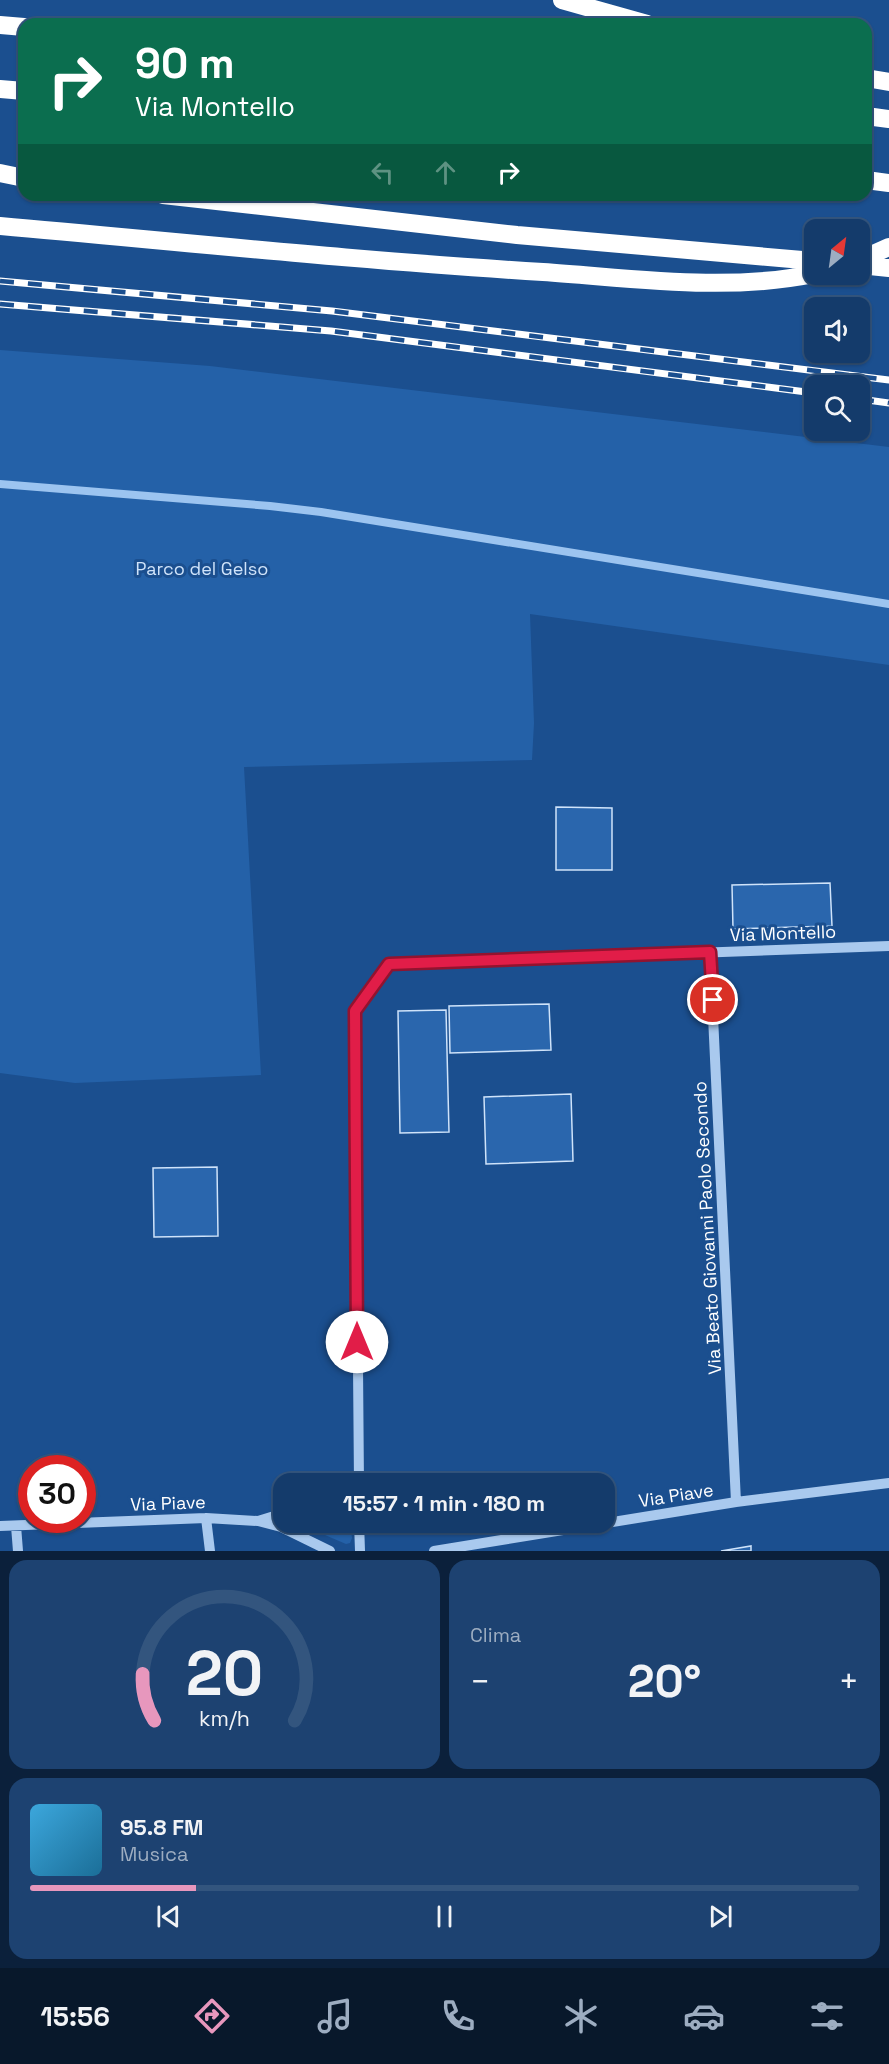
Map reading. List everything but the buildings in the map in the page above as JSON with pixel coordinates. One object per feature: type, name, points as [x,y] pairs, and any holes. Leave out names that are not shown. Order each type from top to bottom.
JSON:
[{"type":"highway","points":[[562,0],[626,18]]},
{"type":"highway","points":[[0,26],[18,27]]},
{"type":"highway","points":[[872,79],[889,82]]},
{"type":"highway","points":[[0,89],[18,90]]},
{"type":"highway","points":[[872,117],[889,119]]},
{"type":"highway","points":[[0,173],[18,177]]},
{"type":"highway","points":[[872,181],[889,183]]},
{"type":"highway","points":[[217,201],[517,235],[804,260]]},
{"type":"highway","points":[[0,226],[462,267],[723,284],[781,280],[804,276]]},
{"type":"highway","points":[[870,256],[889,247]]},
{"type":"highway","points":[[870,267],[889,268]]},
{"type":"street","name":"Via Montello","points":[[358,1473],[355,1011],[389,964],[889,946]]},
{"type":"street","name":"Via Beato Giovanni Paolo Secondo","points":[[710,952],[736,1502]]},
{"type":"street","name":"Via Piave","points":[[434,1551],[736,1502],[889,1483]]},
{"type":"street","points":[[258,1521],[273,1516]]},
{"type":"street","name":"Via Piave","points":[[0,1526],[206,1518],[258,1521],[282,1527],[330,1551]]},
{"type":"street","points":[[206,1518],[210,1551]]},
{"type":"street","points":[[16,1526],[18,1551]]},
{"type":"street","points":[[359,1533],[360,1551]]},
{"type":"green space","name":"Parco del Gelso","points":[[0,350],[210,366],[804,437],[804,441],[839,441],[889,447],[889,665],[530,614],[534,723],[532,760],[244,767],[261,1075],[75,1083],[0,1073]]},
{"type":"green space","points":[[320,1533],[351,1533],[350,1543],[346,1544]]},
{"type":"waterway","points":[[0,484],[321,512],[889,604]]},
{"type":"railway","points":[[0,281],[332,311],[889,380]]},
{"type":"railway","points":[[0,304],[331,331],[804,392]]},
{"type":"railway","points":[[870,400],[889,403]]},
{"type":"route","points":[[357,1342],[355,1011],[389,964],[710,952],[713,1000]]}]
